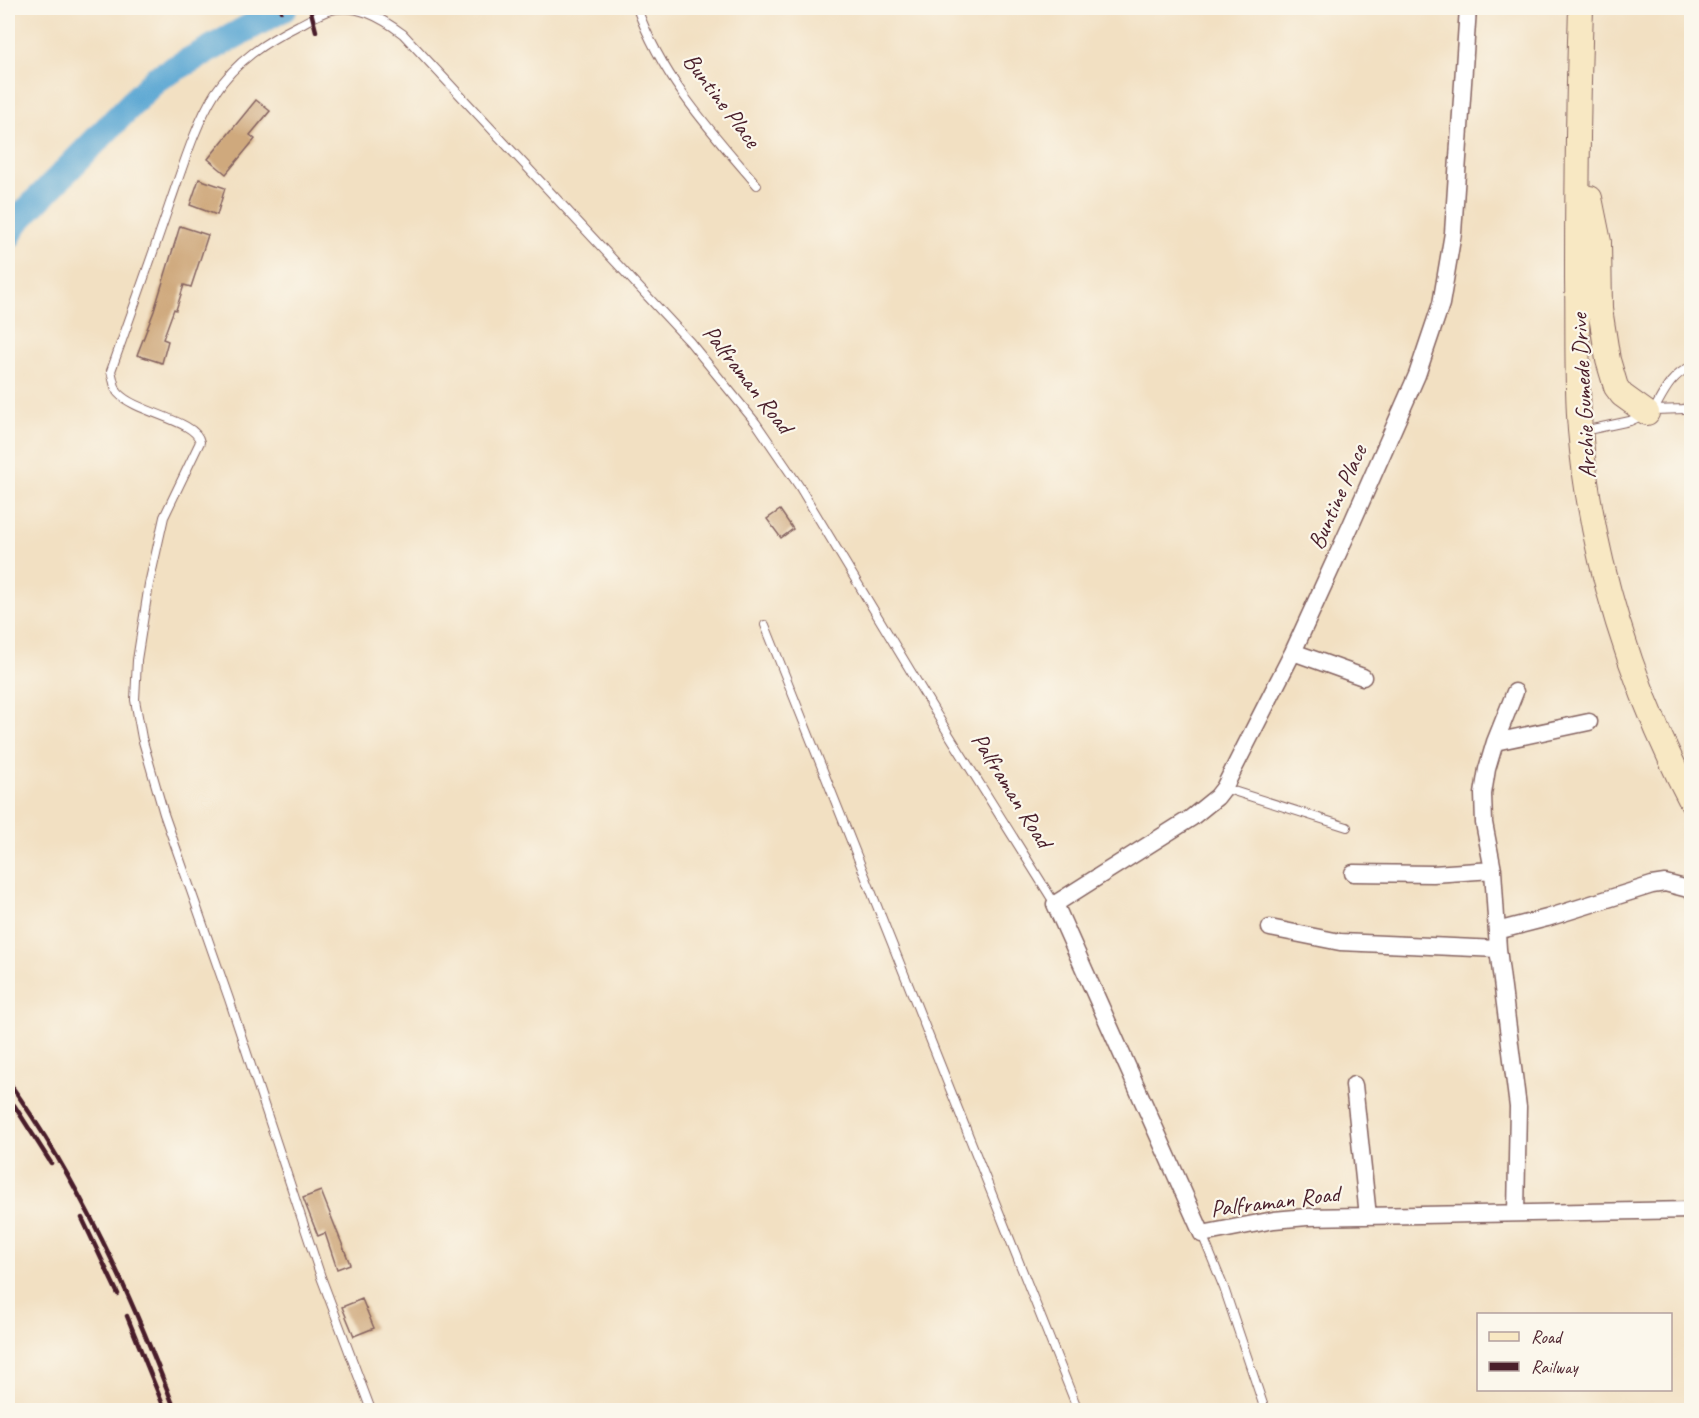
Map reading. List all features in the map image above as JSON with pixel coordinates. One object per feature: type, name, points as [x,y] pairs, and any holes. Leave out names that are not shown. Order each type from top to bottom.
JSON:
[{"type":"main road","name":"Archie Gumede Drive","points":[[1581,8],[1576,180],[1586,430],[1593,517],[1615,609],[1647,705],[1671,763],[1692,802]]},
{"type":"main road","name":"Archie Gumede Drive","points":[[1593,8],[1590,381],[1586,430],[1625,604],[1662,711],[1692,776]]},
{"type":"main road","points":[[1590,198],[1599,242],[1600,309],[1608,360],[1616,387],[1622,395],[1651,412]]},
{"type":"street","name":"Buntine Place","points":[[1055,904],[1191,818],[1217,797],[1224,788],[1293,652],[1413,384],[1441,304],[1453,233],[1468,8]]},
{"type":"street","points":[[1293,652],[1363,677]]},
{"type":"street","points":[[1515,692],[1495,742],[1487,769],[1483,795],[1484,823],[1493,870],[1498,950],[1518,1107],[1516,1213]]},
{"type":"street","points":[[1495,742],[1589,722]]},
{"type":"street","points":[[1353,873],[1433,874],[1493,870]]},
{"type":"street","points":[[1497,931],[1652,885],[1665,883],[1692,890]]},
{"type":"street","name":"Palframan Road","points":[[1055,904],[1202,1234],[1274,1220],[1307,1217],[1692,1210]]},
{"type":"street","points":[[1270,928],[1340,942],[1498,950]]},
{"type":"street","points":[[1354,1084],[1368,1216]]},
{"type":"lane","name":"Buntine Place","points":[[637,8],[667,71],[691,108],[758,185]]},
{"type":"lane","name":"Palframan Road","points":[[372,1410],[321,1277],[229,999],[164,814],[142,738],[135,700],[137,660],[147,595],[164,517],[198,448],[200,438],[183,424],[132,404],[117,392],[111,371],[185,160],[205,112],[224,81],[254,51],[273,38],[327,11],[339,9],[353,9],[386,21],[403,34],[690,342],[756,423],[799,486],[954,743],[1055,904]]},
{"type":"lane","points":[[1651,412],[1666,385],[1692,366]]},
{"type":"lane","points":[[1586,430],[1629,421],[1651,412],[1684,409],[1692,403]]},
{"type":"lane","points":[[765,626],[1078,1410]]},
{"type":"lane","points":[[1224,788],[1347,827]]},
{"type":"lane","points":[[1202,1234],[1224,1288],[1265,1410]]},
{"type":"building","points":[[256,100],[270,111],[250,135],[255,139],[226,174],[208,159]]},
{"type":"building","points":[[199,179],[225,188],[217,215],[190,205]]},
{"type":"building","points":[[180,226],[208,235],[191,287],[184,285],[163,339],[168,341],[162,363],[137,355],[154,311]]},
{"type":"building","points":[[780,510],[793,529],[781,538],[767,519]]},
{"type":"building","points":[[321,1191],[350,1264],[337,1269],[325,1233],[318,1236],[303,1198]]},
{"type":"building","points":[[362,1299],[374,1328],[354,1336],[342,1307]]},
{"type":"waterway","points":[[8,236],[16,222],[156,79],[284,8]]},
{"type":"railway","points":[[310,8],[316,31]]},
{"type":"railway","points":[[8,1081],[58,1159],[102,1240],[122,1282],[175,1410]]},
{"type":"railway","points":[[14,1105],[51,1163]]},
{"type":"railway","points":[[82,1218],[118,1294]]},
{"type":"railway","points":[[127,1316],[165,1410]]}]
